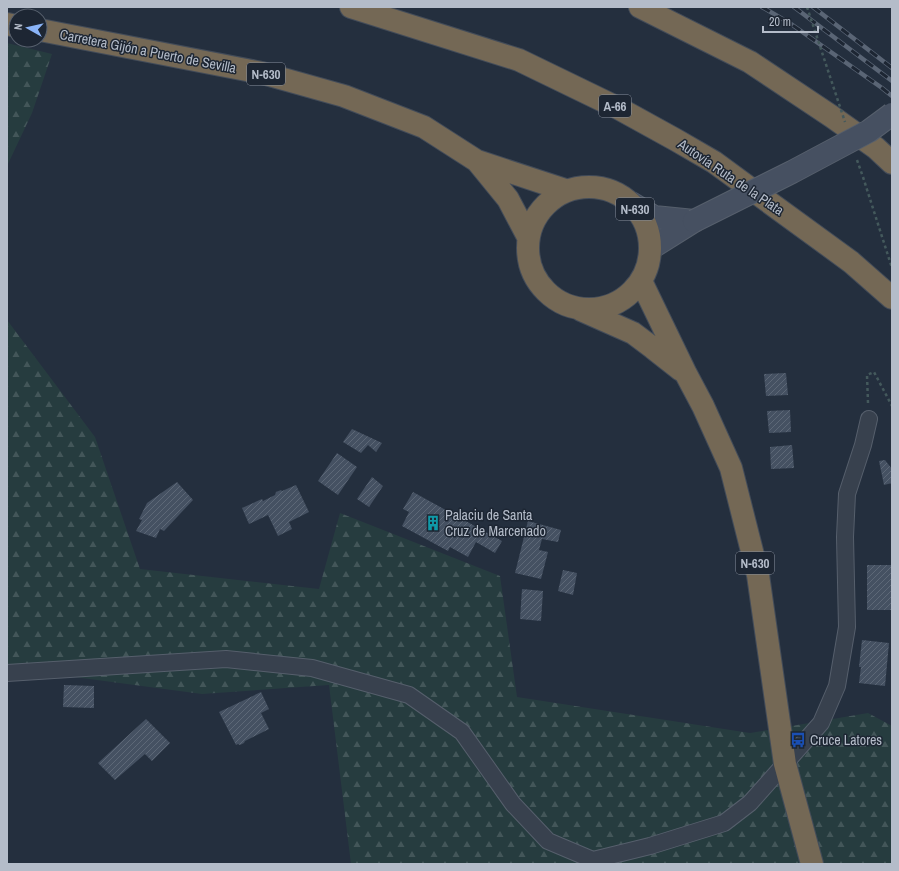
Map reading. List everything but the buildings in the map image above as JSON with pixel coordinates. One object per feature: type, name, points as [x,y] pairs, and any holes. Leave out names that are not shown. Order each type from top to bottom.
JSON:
[{"type":"highway","name":"Autovía Ruta de la Plata","points":[[351,7],[519,60],[618,108],[714,162],[851,262],[892,298]]},
{"type":"highway","points":[[640,7],[750,62],[876,148],[892,163]]},
{"type":"highway","name":"Carretera Gijón a Puerto de Sevilla","points":[[48,32],[262,73],[344,96],[424,127],[478,161],[565,190]]},
{"type":"highway","name":"Carretera Gijón a Puerto de Sevilla","points":[[478,161],[508,199],[528,237]]},
{"type":"highway","name":"N-630","points":[[578,309],[600,309],[628,296],[641,281],[648,266],[650,248],[646,225],[631,203],[614,191],[598,186],[581,186],[565,190],[548,201],[534,219],[528,237],[528,257],[533,274],[543,289],[557,301],[633,333],[686,374]]},
{"type":"highway","name":"N-630","points":[[641,281],[703,406],[731,468],[758,575],[785,764],[812,864]]},
{"type":"street","points":[[650,248],[694,221],[862,135],[892,114]]},
{"type":"street","points":[[631,203],[654,217],[694,221]]},
{"type":"street","points":[[7,673],[226,660],[312,668],[409,695],[462,732],[513,804],[548,841],[594,860],[650,846],[724,823],[750,803],[821,723],[837,686],[847,627],[845,537],[847,494],[863,445],[869,419]]},
{"type":"path","points":[[807,7],[846,126]]},
{"type":"path","points":[[856,155],[892,268]]},
{"type":"path","points":[[869,419],[867,375],[874,372],[892,406]]},
{"type":"green space","points":[[7,43],[8,48],[27,48],[52,54],[32,113],[7,166]]},
{"type":"green space","points":[[7,320],[95,437],[140,569],[319,589],[340,513],[500,576],[517,697],[750,733],[868,713],[892,726],[892,864],[351,864],[329,685],[202,694],[7,668]]},
{"type":"railway","points":[[762,7],[791,24],[892,96]]},
{"type":"railway","points":[[794,7],[892,81]]},
{"type":"railway","points":[[813,7],[892,68]]},
{"type":"place","name":"Palaciu de Santa Cruz de Marcenado","points":[[433,523]]},
{"type":"place","name":"Cruce Latores","points":[[798,740]]}]
